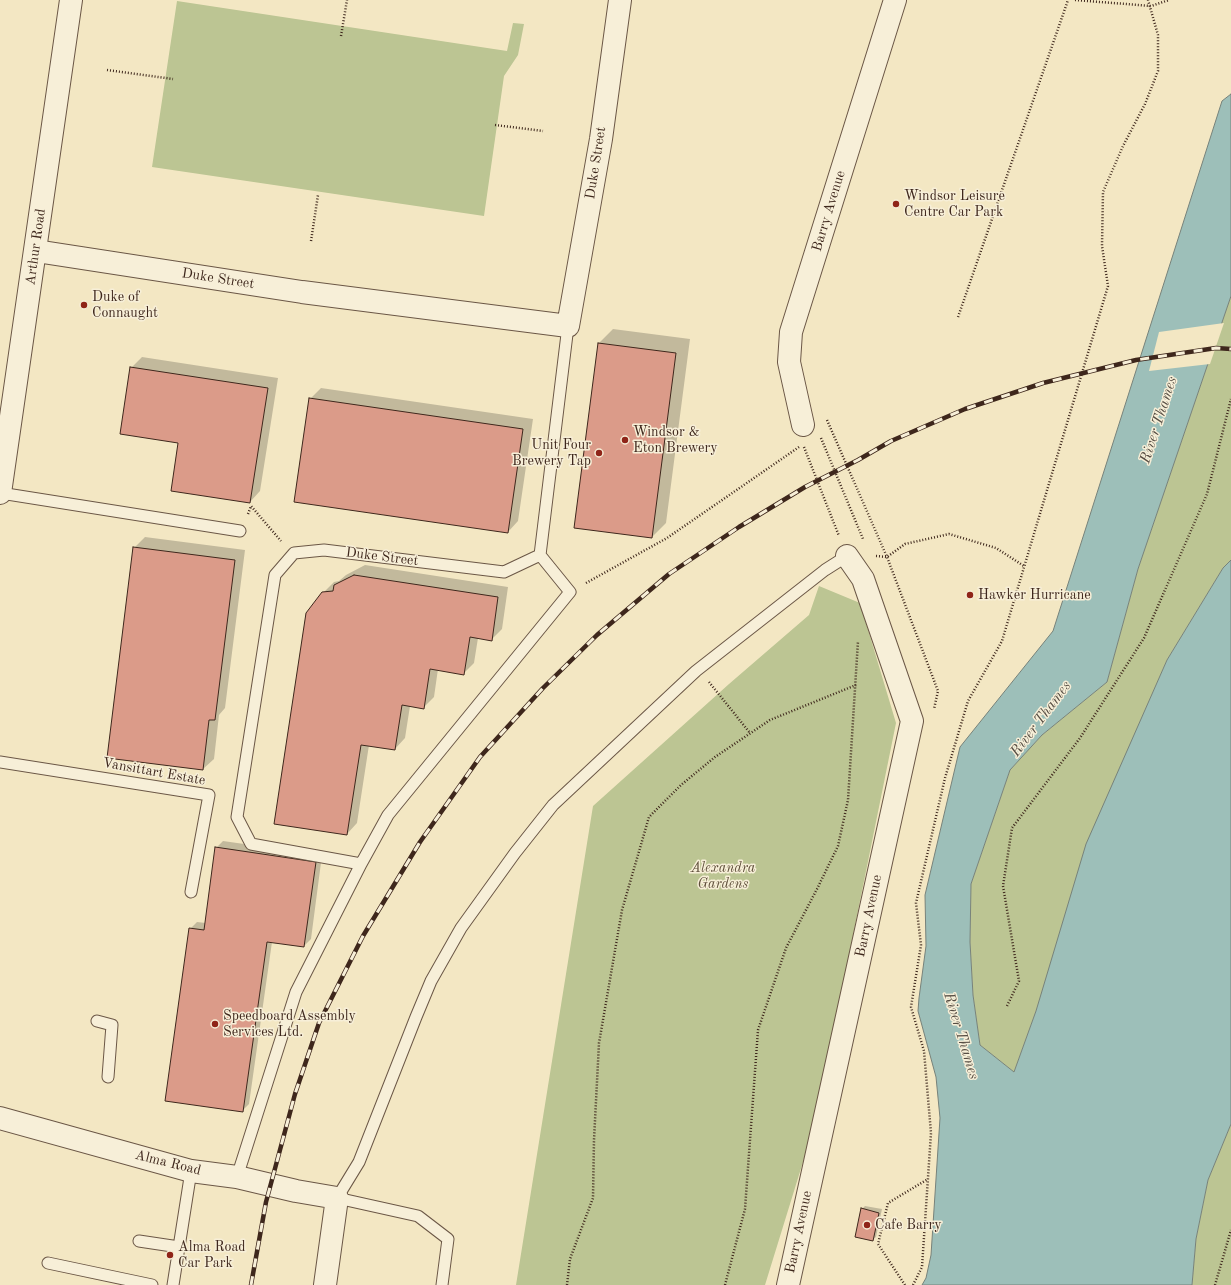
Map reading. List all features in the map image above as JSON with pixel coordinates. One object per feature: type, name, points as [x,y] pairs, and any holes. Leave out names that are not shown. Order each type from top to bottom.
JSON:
[{"type":"street","name":"Arthur Road","points":[[0,493],[71,0]]},
{"type":"street","name":"Duke Street","points":[[36,251],[302,292],[568,326],[601,139],[620,0]]},
{"type":"street","name":"Barry Avenue","points":[[803,435],[789,362],[791,332],[895,0]]},
{"type":"street","name":"Barry Avenue","points":[[788,1285],[912,721],[862,579],[847,556]]},
{"type":"street","name":"Alma Road","points":[[0,1118],[191,1170],[237,1177],[296,1191],[337,1198]]},
{"type":"street","points":[[325,1285],[337,1198]]},
{"type":"lane","name":"Duke Street","points":[[293,555],[294,552],[324,550],[504,572],[540,555],[568,326]]},
{"type":"lane","points":[[0,493],[240,531]]},
{"type":"lane","points":[[293,555],[275,575],[237,816],[251,844],[361,864]]},
{"type":"lane","points":[[237,1177],[296,992],[361,864],[388,815],[570,592],[540,555]]},
{"type":"lane","points":[[442,1285],[448,1239],[418,1216],[337,1198],[359,1162],[416,1017],[432,981],[461,928],[515,853],[553,805],[699,669],[825,570],[847,556]]},
{"type":"lane","name":"Vansittart Estate","points":[[0,762],[209,795],[191,892]]},
{"type":"lane","points":[[97,1021],[112,1025],[108,1077]]},
{"type":"lane","points":[[173,1285],[191,1170]]},
{"type":"lane","points":[[139,1241],[179,1247]]},
{"type":"lane","points":[[48,1263],[152,1285]]},
{"type":"path","points":[[341,36],[347,0]]},
{"type":"path","points":[[958,317],[1068,0]]},
{"type":"path","points":[[1075,0],[1150,6],[1169,0]]},
{"type":"path","points":[[913,1285],[922,1267],[931,1133],[924,1051],[911,1007],[921,945],[916,903],[945,778],[968,701],[1002,641],[1108,286],[1102,246],[1103,192],[1123,146],[1145,104],[1158,71],[1158,35],[1148,0]]},
{"type":"path","points":[[107,70],[173,78]]},
{"type":"path","points":[[495,125],[543,132]]},
{"type":"path","points":[[311,241],[318,195]]},
{"type":"path","points":[[797,399],[828,422],[887,557],[905,544],[949,534],[996,548],[1024,566]]},
{"type":"path","points":[[1007,1006],[1019,981],[1004,886],[1012,828],[1080,738],[1144,638],[1207,494],[1231,399]]},
{"type":"path","points":[[803,435],[847,556]]},
{"type":"path","points":[[570,592],[668,538],[803,435],[821,437],[865,542]]},
{"type":"path","points":[[240,531],[251,506],[293,555]]},
{"type":"path","points":[[725,1285],[745,1209],[758,1030],[786,948],[838,846],[848,800],[858,639]]},
{"type":"path","points":[[699,669],[750,733]]},
{"type":"path","points":[[567,1285],[570,1259],[593,1198],[594,1140],[599,1043],[622,910],[649,816],[686,780],[715,757],[770,720],[856,685]]},
{"type":"path","points":[[904,1285],[878,1244],[888,1203],[928,1179]]},
{"type":"path","points":[[1216,1285],[1231,1230]]},
{"type":"green space","points":[[177,1],[507,51],[513,23],[524,24],[518,55],[504,76],[484,216],[152,167]]},
{"type":"green space","points":[[1231,296],[1231,560],[1223,568],[1167,660],[1143,716],[1014,1072],[980,1045],[973,995],[970,942],[971,884],[1010,770],[1042,735],[1107,682],[1138,569]]},
{"type":"green space","name":"Alexandra Gardens","points":[[819,586],[860,603],[896,723],[815,1123],[765,1285],[516,1285],[593,806],[729,684],[809,615]]},
{"type":"green space","points":[[1231,1124],[1231,1285],[1192,1285],[1196,1239],[1208,1180]]},
{"type":"water","name":"River Thames","points":[[1231,94],[1231,296],[1138,569],[1107,682],[1042,735],[1010,770],[971,884],[970,942],[973,995],[980,1045],[1014,1072],[1036,1011],[1086,844],[1167,660],[1223,568],[1231,560],[1231,1124],[1208,1180],[1196,1239],[1192,1285],[922,1285],[926,1278],[931,1255],[940,1118],[936,1077],[918,1011],[926,946],[925,895],[960,747],[1053,631],[1222,101]]},
{"type":"pier","points":[[1224,323],[1210,364],[1149,371],[1159,332]]},
{"type":"building","name":"Windsor & Eton Brewery","points":[[598,343],[676,353],[652,538],[574,528]]},
{"type":"building","points":[[130,367],[268,388],[250,503],[171,491],[178,443],[120,434]]},
{"type":"building","points":[[309,398],[523,429],[508,533],[294,502]]},
{"type":"building","points":[[133,547],[235,560],[215,720],[209,720],[203,770],[107,758]]},
{"type":"building","points":[[354,575],[498,597],[492,641],[470,637],[464,675],[430,669],[424,709],[402,705],[395,750],[361,745],[347,835],[274,824],[306,613],[322,592],[333,591],[334,585]]},
{"type":"building","name":"Speedboard Assembly Services Ltd.","points":[[215,847],[316,862],[304,947],[267,942],[243,1112],[165,1101],[189,928],[204,930]]},
{"type":"building","name":"Cafe Barry","points":[[861,1208],[879,1213],[873,1241],[855,1237]]},
{"type":"railway","points":[[251,1285],[266,1202],[295,1094],[319,1023],[363,936],[420,842],[480,757],[543,688],[597,635],[669,574],[739,527],[805,487],[891,441],[965,409],[1043,383],[1136,360],[1216,348],[1231,349]]},
{"type":"place","name":"Windsor Leisure Centre Car Park","points":[[896,204]]},
{"type":"place","name":"Duke of Connaught","points":[[84,305]]},
{"type":"place","name":"Windsor & Eton Brewery","points":[[625,440]]},
{"type":"place","name":"Unit Four Brewery Tap","points":[[599,453]]},
{"type":"place","name":"Hawker Hurricane","points":[[970,595]]},
{"type":"place","name":"Speedboard Assembly Services Ltd.","points":[[215,1024]]},
{"type":"place","name":"Cafe Barry","points":[[867,1225]]},
{"type":"place","name":"Alma Road Car Park","points":[[170,1255]]}]
